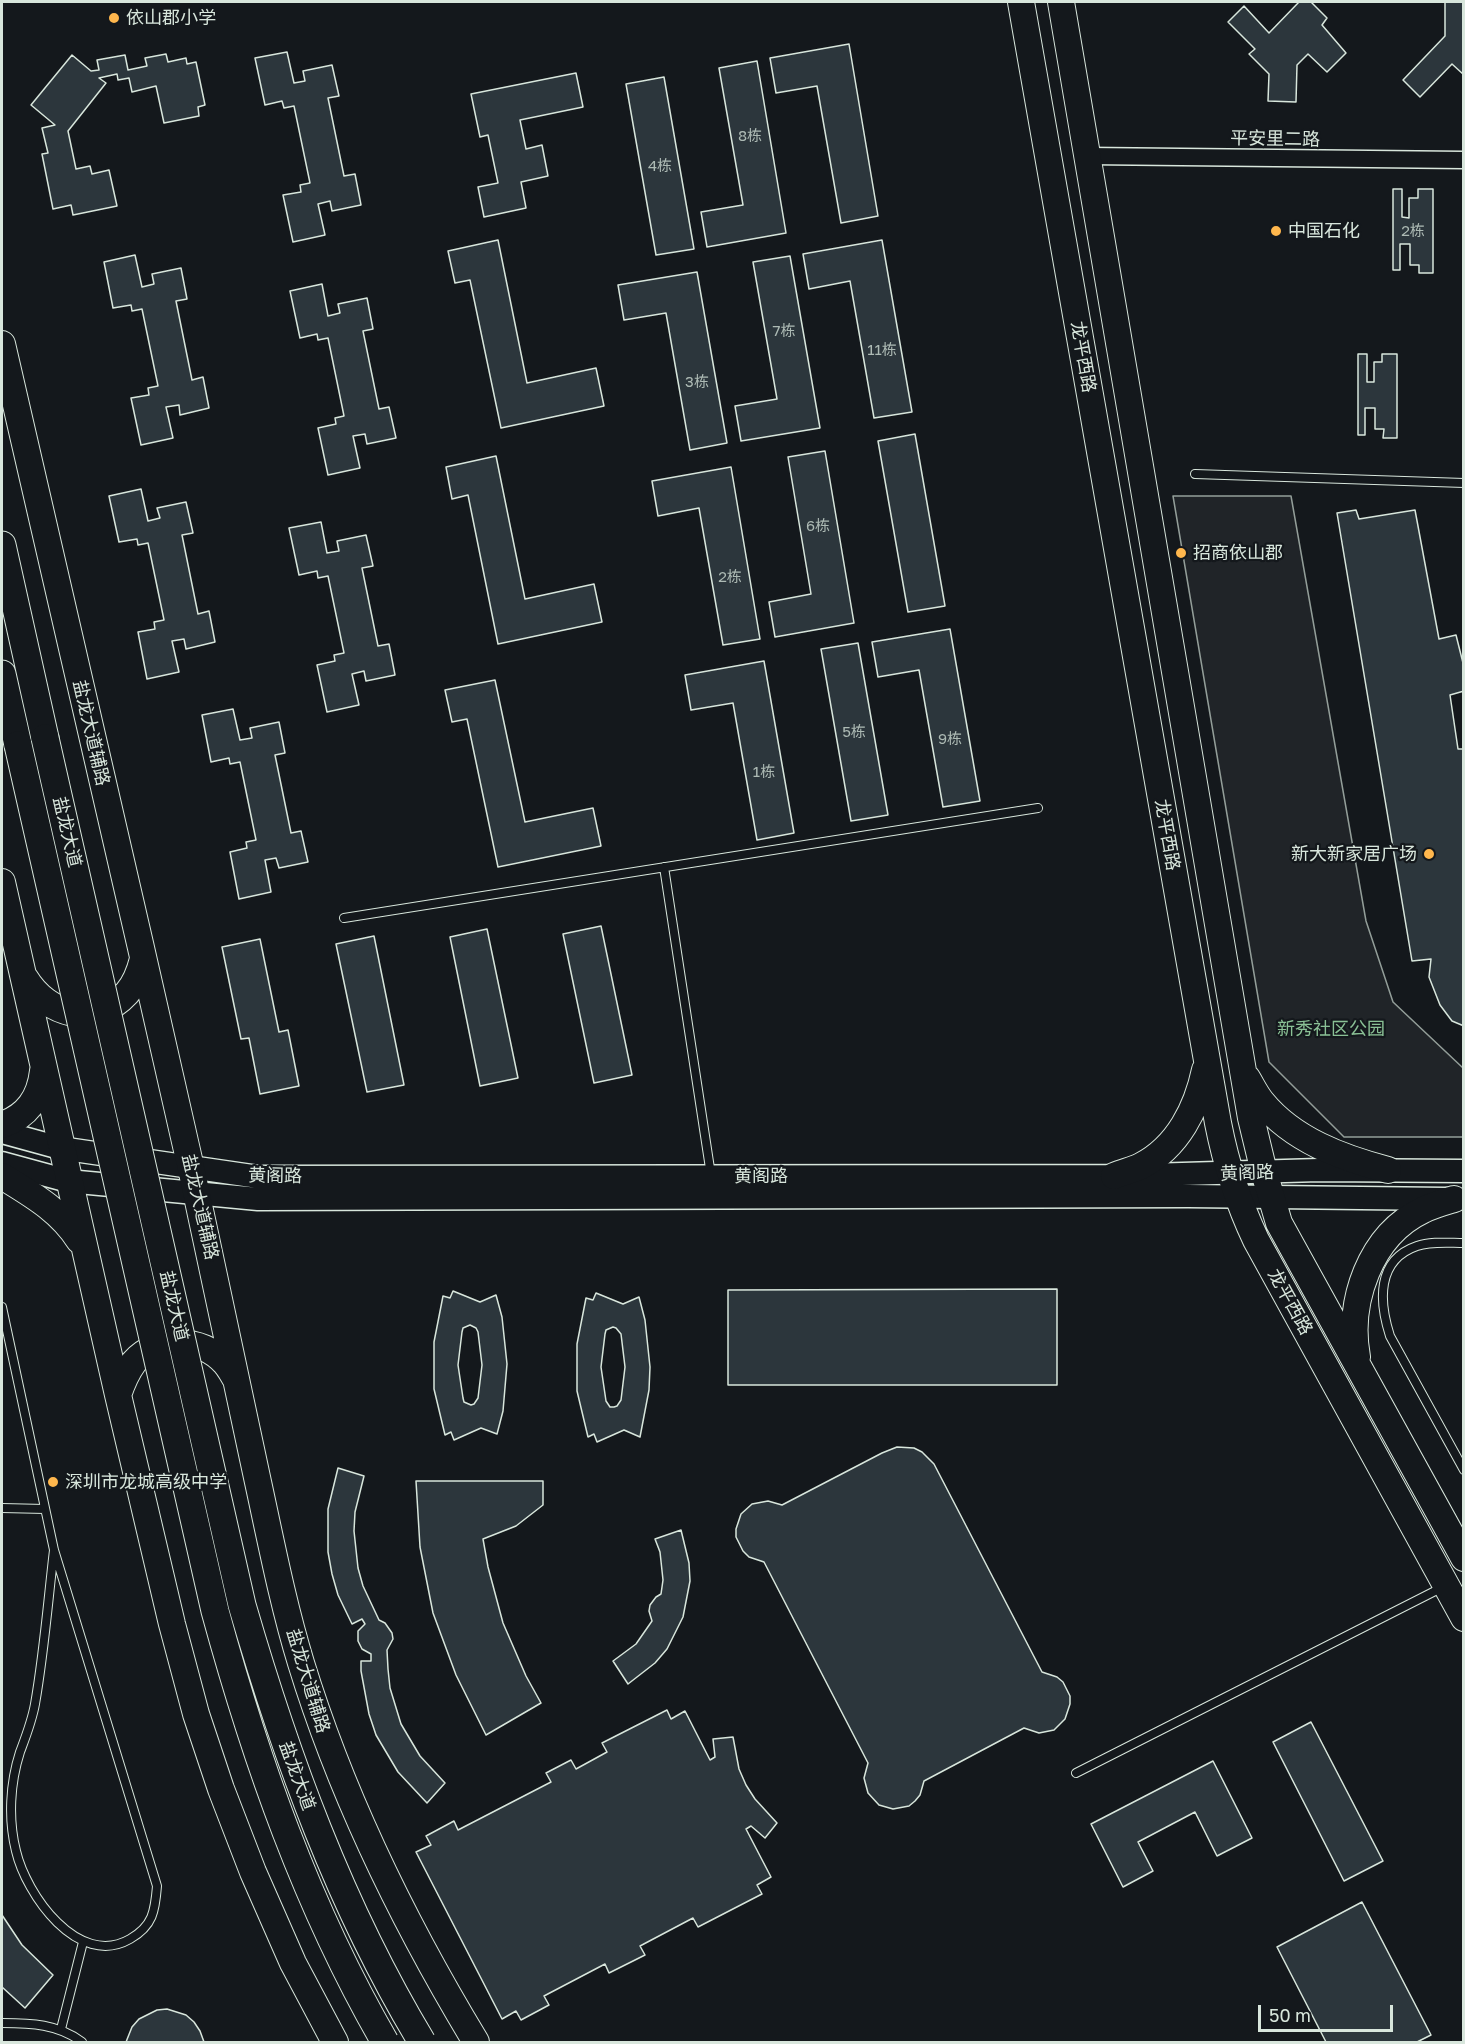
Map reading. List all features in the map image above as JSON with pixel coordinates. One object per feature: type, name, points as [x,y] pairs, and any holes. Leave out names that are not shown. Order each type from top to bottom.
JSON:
[{"type":"highway","name":"盐龙大道","points":[[2,545],[245,1616],[286,1748],[316,1829],[359,1924],[399,2004],[422,2043]]},
{"type":"highway","name":"盐龙大道","points":[[2,674],[214,1611],[262,1771],[294,1854],[330,1937],[385,2043]]},
{"type":"main road","name":"龙平西路","points":[[1021,2],[1218,1123],[1233,1185],[1256,1240],[1464,1618]]},
{"type":"main road","name":"龙平西路","points":[[1061,2],[1243,1072],[1264,1172],[1279,1223],[1464,1558]]},
{"type":"main road","points":[[1065,255],[1102,248]]},
{"type":"main road","name":"盐龙大道辅路","points":[[2,344],[219,1291],[281,1589],[301,1662],[326,1739],[358,1816],[401,1909],[476,2043]]},
{"type":"main road","points":[[1174,876],[1209,870]]},
{"type":"main road","points":[[2,882],[60,1148],[175,1635],[196,1714],[217,1779],[257,1882],[293,1963],[335,2043]]},
{"type":"main road","points":[[23,975],[33,991],[46,1003],[63,1011],[80,1014],[98,1011],[115,1004],[128,992],[138,976],[143,959]]},
{"type":"main road","points":[[1114,1176],[1141,1166],[1160,1154],[1174,1138],[1190,1118],[1200,1094],[1207,1061]]},
{"type":"main road","points":[[2,1125],[14,1120],[32,1105],[38,1094],[43,1071]]},
{"type":"main road","points":[[1243,1072],[1261,1102],[1301,1135],[1328,1150],[1355,1161],[1388,1170]]},
{"type":"main road","name":"黄阁路","points":[[2,1132],[60,1148],[259,1177],[713,1187],[1233,1185],[1264,1172],[1464,1171]]},
{"type":"main road","name":"黄阁路","points":[[2,1163],[68,1181],[258,1199],[1114,1176],[1233,1185],[1271,1197],[1459,1199]]},
{"type":"main road","points":[[2,1176],[61,1216],[85,1251]]},
{"type":"main road","points":[[1359,1366],[1354,1338],[1355,1312],[1361,1286],[1372,1259],[1401,1224],[1423,1210],[1459,1199]]},
{"type":"main road","points":[[118,1395],[124,1377],[135,1361],[152,1349],[170,1343],[190,1343],[209,1350],[224,1362],[236,1378]]},
{"type":"street","name":"平安里二路","points":[[1087,156],[1464,160]]},
{"type":"lane","points":[[1195,474],[1464,483]]},
{"type":"lane","points":[[344,918],[1038,808]]},
{"type":"lane","points":[[663,867],[713,1187]]},
{"type":"lane","points":[[1464,1243],[1419,1245],[1404,1252],[1388,1270],[1382,1297],[1383,1316],[1390,1336],[1464,1470]]},
{"type":"lane","points":[[2,1307],[54,1550],[157,1886],[153,1915],[143,1931],[117,1944],[93,1945],[83,1942],[64,1929],[47,1912],[23,1873],[12,1829],[13,1779],[35,1706],[54,1550]]},
{"type":"lane","points":[[2,1508],[45,1509]]},
{"type":"lane","points":[[1076,1773],[1446,1586]]},
{"type":"lane","points":[[61,2029],[83,1942]]},
{"type":"lane","points":[[2,2023],[37,2024],[61,2029],[82,2043]]},
{"type":"green space","name":"新秀社区公园","points":[[1173,496],[1291,496],[1366,921],[1393,1002],[1463,1068],[1463,1137],[1344,1137],[1269,1062]]},
{"type":"building","points":[[1299,2],[1311,2],[1327,18],[1322,25],[1346,53],[1327,72],[1308,54],[1297,65],[1296,102],[1268,101],[1269,74],[1249,54],[1255,49],[1228,22],[1244,6],[1269,33]]},
{"type":"building","points":[[1445,2],[1464,2],[1464,75],[1452,64],[1420,97],[1403,80],[1445,36]]},
{"type":"building","points":[[849,44],[878,216],[841,223],[817,86],[776,93],[770,58]]},
{"type":"building","points":[[287,52],[294,83],[305,81],[303,71],[332,65],[339,96],[328,98],[344,176],[355,174],[361,205],[332,211],[330,201],[318,204],[325,235],[293,242],[283,195],[301,192],[300,185],[310,183],[294,106],[284,108],[282,101],[265,105],[255,58]]},
{"type":"building","points":[[166,54],[168,62],[186,58],[187,64],[196,62],[205,105],[198,107],[199,116],[164,123],[156,86],[132,92],[129,78],[118,80],[117,74],[99,78],[106,83],[68,131],[76,169],[90,166],[92,174],[109,170],[117,206],[73,215],[71,205],[53,209],[42,154],[48,153],[42,128],[55,125],[31,105],[72,55],[91,71],[99,70],[97,60],[125,55],[128,70],[147,66],[145,58]]},
{"type":"building","points":[[757,61],[786,233],[707,247],[701,212],[743,205],[719,68]]},
{"type":"building","points":[[576,73],[583,107],[520,120],[526,149],[542,145],[548,176],[521,182],[526,208],[484,217],[478,187],[498,183],[488,135],[480,137],[471,94]]},
{"type":"building","points":[[664,77],[694,249],[656,255],[626,84]]},
{"type":"building","points":[[1393,189],[1402,189],[1402,217],[1409,218],[1409,198],[1418,198],[1418,189],[1433,189],[1433,273],[1419,273],[1419,265],[1410,265],[1410,244],[1400,244],[1400,270],[1393,270]]},
{"type":"building","points":[[498,240],[527,383],[596,368],[604,406],[501,428],[470,280],[455,283],[448,251]]},
{"type":"building","points":[[882,240],[912,412],[874,418],[850,281],[809,289],[803,254]]},
{"type":"building","points":[[135,255],[142,287],[154,284],[152,274],[181,268],[187,299],[176,301],[192,380],[203,377],[209,408],[180,415],[179,405],[166,407],[173,438],[141,445],[131,398],[149,395],[148,388],[158,386],[142,309],[132,311],[131,305],[113,308],[104,262]]},
{"type":"building","points":[[790,256],[820,428],[741,441],[735,406],[777,399],[753,262]]},
{"type":"building","points":[[697,272],[727,443],[690,450],[666,313],[624,320],[618,285]]},
{"type":"building","points":[[322,284],[328,316],[340,313],[338,304],[367,298],[373,329],[363,331],[379,409],[389,407],[396,438],[367,444],[365,434],[353,436],[360,468],[328,475],[318,428],[336,424],[335,418],[344,416],[328,338],[318,340],[317,334],[300,338],[290,291]]},
{"type":"building","points":[[1358,354],[1367,354],[1367,382],[1374,382],[1374,362],[1382,362],[1382,354],[1397,354],[1397,438],[1383,438],[1384,429],[1375,429],[1375,408],[1365,408],[1365,435],[1358,435]]},
{"type":"building","points":[[915,434],[945,606],[908,612],[878,441]]},
{"type":"building","points":[[825,451],[854,623],[775,637],[769,602],[811,594],[788,457]]},
{"type":"building","points":[[496,456],[525,599],[594,584],[602,622],[498,644],[468,495],[452,499],[446,467]]},
{"type":"building","points":[[731,467],[760,639],[723,645],[699,508],[658,516],[652,481]]},
{"type":"building","points":[[141,489],[148,521],[160,518],[157,508],[186,502],[193,533],[182,535],[198,614],[209,611],[215,642],[186,649],[184,639],[172,641],[179,672],[147,679],[138,632],[155,629],[154,622],[164,620],[148,543],[138,545],[137,539],[119,542],[109,496]]},
{"type":"building","name":"新大新家居广场","points":[[1356,510],[1359,519],[1415,510],[1439,639],[1456,635],[1464,667],[1464,691],[1450,695],[1458,749],[1464,749],[1464,1026],[1452,1021],[1440,1005],[1429,977],[1431,959],[1412,961],[1337,513]]},
{"type":"building","points":[[321,522],[327,553],[339,551],[337,541],[366,535],[373,566],[362,568],[378,646],[389,644],[395,675],[366,681],[364,671],[352,674],[359,705],[327,712],[317,665],[335,661],[334,655],[344,653],[328,576],[318,578],[317,571],[299,575],[289,528]]},
{"type":"building","points":[[950,629],[980,801],[943,807],[919,670],[878,677],[872,642]]},
{"type":"building","points":[[858,643],[888,815],[851,821],[821,649]]},
{"type":"building","points":[[764,661],[794,833],[757,840],[733,703],[691,710],[685,675]]},
{"type":"building","points":[[495,680],[525,822],[593,808],[601,846],[498,867],[467,719],[452,722],[445,690]]},
{"type":"building","points":[[233,709],[240,740],[252,738],[250,728],[279,722],[285,753],[275,755],[291,833],[301,831],[308,862],[279,868],[276,858],[265,860],[271,892],[239,899],[230,852],[247,848],[246,842],[256,840],[240,762],[230,764],[229,758],[211,762],[202,715]]},
{"type":"building","points":[[601,926],[632,1075],[594,1083],[563,934]]},
{"type":"building","points":[[487,929],[518,1078],[480,1086],[450,937]]},
{"type":"building","points":[[374,936],[404,1085],[367,1092],[336,944]]},
{"type":"building","points":[[260,939],[279,1032],[288,1030],[299,1086],[260,1094],[249,1038],[241,1039],[222,947]]},
{"type":"building","points":[[1057,1289],[1057,1385],[728,1385],[728,1290]]},
{"type":"building","points":[[453,1291],[480,1302],[496,1295],[502,1317],[507,1364],[503,1411],[497,1434],[481,1428],[454,1440],[451,1432],[445,1435],[434,1389],[434,1342],[443,1296],[450,1298]],"holes":[[[470,1325],[476,1328],[482,1365],[478,1398],[471,1405],[464,1402],[458,1365],[463,1328]]]},
{"type":"building","points":[[596,1293],[623,1304],[639,1297],[645,1320],[650,1367],[649,1390],[640,1437],[624,1430],[597,1442],[594,1434],[588,1437],[577,1391],[577,1344],[586,1298],[593,1300]],"holes":[[[616,1328],[621,1334],[625,1367],[621,1400],[617,1406],[610,1407],[606,1401],[601,1367],[606,1330]]]},
{"type":"building","points":[[897,1447],[914,1448],[922,1452],[934,1464],[1042,1672],[1057,1677],[1063,1682],[1070,1696],[1070,1704],[1065,1719],[1054,1730],[1039,1733],[1024,1728],[924,1781],[920,1795],[915,1801],[909,1806],[893,1809],[879,1805],[868,1793],[864,1778],[868,1763],[764,1562],[749,1557],[743,1551],[736,1537],[736,1529],[741,1514],[752,1504],[768,1501],[782,1505]]},
{"type":"building","points":[[338,1468],[364,1476],[355,1512],[354,1531],[358,1568],[363,1586],[379,1620],[385,1623],[392,1633],[393,1639],[387,1650],[388,1669],[390,1688],[401,1724],[420,1756],[445,1783],[427,1803],[398,1772],[376,1735],[369,1714],[361,1661],[371,1661],[371,1654],[362,1649],[358,1641],[358,1631],[365,1624],[362,1619],[352,1624],[338,1595],[328,1552],[328,1509]]},
{"type":"building","points":[[416,1481],[543,1481],[543,1505],[516,1526],[483,1539],[503,1623],[526,1676],[541,1703],[486,1735],[456,1675],[433,1613],[420,1547]]},
{"type":"building","points":[[681,1530],[689,1563],[690,1581],[683,1617],[667,1649],[655,1663],[628,1684],[613,1661],[636,1644],[652,1621],[650,1605],[661,1594],[663,1580],[660,1552],[655,1539]]},
{"type":"building","points":[[667,1710],[671,1719],[685,1711],[710,1760],[715,1757],[713,1739],[733,1737],[739,1769],[746,1785],[755,1799],[777,1823],[765,1838],[751,1826],[746,1829],[771,1877],[757,1885],[762,1894],[698,1927],[693,1918],[640,1946],[645,1955],[609,1973],[605,1964],[544,1996],[549,2005],[521,2020],[516,2011],[502,2019],[416,1852],[431,1845],[426,1836],[454,1821],[458,1830],[551,1782],[546,1773],[571,1760],[576,1769],[607,1752],[602,1743]]},
{"type":"building","points":[[1311,1722],[1383,1861],[1344,1881],[1273,1742]]},
{"type":"building","points":[[1213,1761],[1252,1838],[1217,1856],[1195,1812],[1138,1842],[1153,1871],[1123,1887],[1091,1824]]},
{"type":"building","points":[[1362,1902],[1431,2035],[1417,2042],[1326,2042],[1277,1947]]},
{"type":"building","points":[[2,1915],[22,1945],[53,1975],[25,2008],[2,1987]]},
{"type":"building","points":[[167,2009],[186,2015],[194,2022],[204,2042],[126,2042],[132,2027],[139,2019],[157,2010]]},
{"type":"place","name":"依山郡小学","points":[[114,18]]},
{"type":"place","name":"中国石化","points":[[1276,231]]},
{"type":"place","name":"招商依山郡","points":[[1181,553]]},
{"type":"place","name":"新大新家居广场","points":[[1429,854]]},
{"type":"place","name":"深圳市龙城高级中学","points":[[53,1482]]}]
